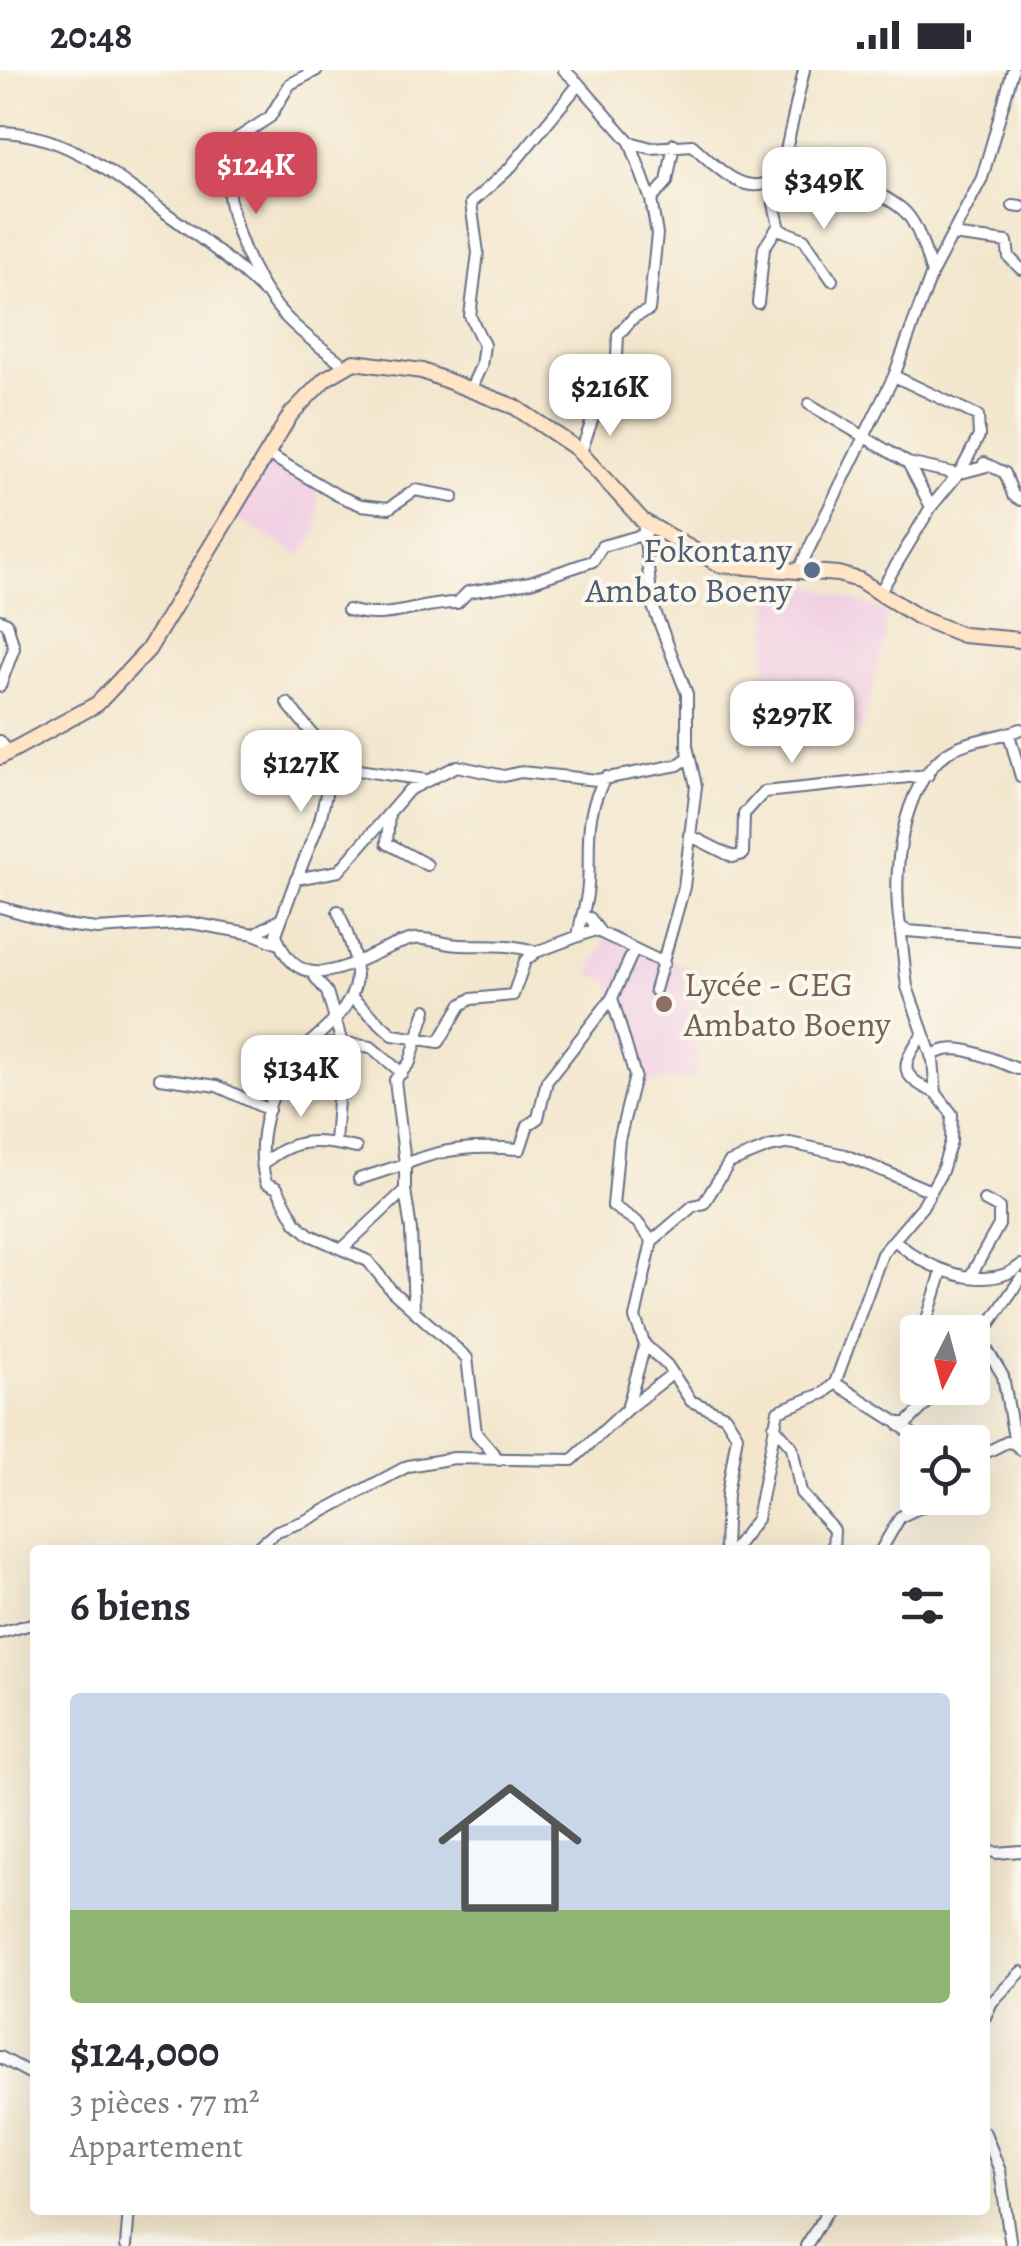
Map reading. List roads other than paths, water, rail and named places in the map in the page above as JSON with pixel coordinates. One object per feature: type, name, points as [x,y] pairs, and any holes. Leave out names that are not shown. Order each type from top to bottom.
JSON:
[{"type":"street","points":[[271,299],[232,208],[226,158],[230,143],[270,118],[290,84],[317,70]]},
{"type":"street","points":[[564,70],[630,142],[657,234],[649,310],[634,317],[618,335],[616,377],[595,412],[580,452]]},
{"type":"street","points":[[758,303],[764,248],[778,229],[774,204],[804,70]]},
{"type":"street","points":[[798,571],[894,376],[932,273],[982,178],[1014,70]]},
{"type":"street","points":[[471,388],[481,366],[484,345],[470,316],[478,253],[470,203],[509,168],[579,84]]},
{"type":"street","points":[[0,132],[59,144],[89,156],[209,240],[344,365]]},
{"type":"street","points":[[630,142],[652,148],[692,145],[729,178],[754,184],[772,181],[784,169],[808,168],[904,210],[919,234],[932,273]]},
{"type":"street","points":[[650,200],[667,182],[674,144]]},
{"type":"street","points":[[778,229],[804,240],[832,280]]},
{"type":"street","points":[[952,235],[1007,242],[1010,257],[1021,268]]},
{"type":"street","points":[[3,750],[97,704],[148,650],[292,414],[344,365],[384,363],[471,388],[515,407],[580,452],[648,528],[720,565],[838,574],[963,636],[1021,640]]},
{"type":"street","points":[[880,592],[980,436],[978,416],[894,376]]},
{"type":"street","points":[[809,404],[908,463],[958,474],[988,466]]},
{"type":"street","points":[[974,447],[976,458],[1005,473],[1013,496],[1021,500]]},
{"type":"street","points":[[266,453],[360,506],[388,508],[415,490],[453,497]]},
{"type":"street","points":[[908,463],[932,508]]},
{"type":"street","points":[[348,610],[393,616],[435,603],[457,603],[468,592],[530,582],[593,561],[602,546],[648,528]]},
{"type":"street","points":[[648,528],[655,616],[687,694],[690,756],[696,786],[684,887],[655,990]]},
{"type":"street","points":[[0,620],[7,623],[14,648],[0,686]]},
{"type":"street","points":[[287,703],[334,760],[351,769],[427,780]]},
{"type":"street","points":[[737,1545],[757,1519],[778,1411],[824,1393],[835,1383],[882,1254],[896,1241],[931,1191],[942,1171],[953,1126],[952,1114],[936,1092],[931,1056],[906,987],[898,840],[928,776],[946,754],[1021,729]]},
{"type":"street","points":[[1009,734],[1021,776]]},
{"type":"street","points":[[296,879],[339,871],[410,790],[457,766],[504,776],[521,772],[606,778],[678,765],[690,756]]},
{"type":"street","points":[[280,944],[276,934],[280,920],[320,820],[334,760]]},
{"type":"street","points":[[689,835],[733,857],[743,854],[745,847],[744,814],[764,792],[928,776]]},
{"type":"street","points":[[578,936],[590,886],[586,834],[606,778]]},
{"type":"street","points":[[389,813],[387,843],[427,864]]},
{"type":"street","points":[[0,907],[64,925],[97,929],[191,923],[254,934],[280,944],[327,992],[337,1020],[342,1043],[336,1143]]},
{"type":"street","points":[[338,911],[358,964],[351,997],[337,1020],[285,1067],[262,1140],[266,1184],[276,1188],[296,1223],[310,1235],[368,1261],[414,1311],[467,1358],[476,1434],[499,1460]]},
{"type":"street","points":[[582,916],[590,918],[600,932],[664,963]]},
{"type":"street","points":[[254,934],[280,920]]},
{"type":"street","points":[[900,926],[906,931],[1021,940]]},
{"type":"street","points":[[351,997],[393,1035],[439,1042],[461,1005],[471,999],[513,995],[525,962],[536,952],[600,932]]},
{"type":"street","points":[[307,968],[321,973],[358,964],[417,938],[460,945],[516,944],[536,952]]},
{"type":"street","points":[[359,1178],[437,1151],[468,1145],[520,1149],[528,1125],[538,1118],[547,1082],[612,998],[634,950]]},
{"type":"street","points":[[612,998],[635,1076],[619,1140],[613,1206],[637,1222],[652,1241]]},
{"type":"street","points":[[414,1311],[411,1230],[396,1080],[419,1041],[426,1010]]},
{"type":"street","points":[[922,1036],[907,1056],[908,1074],[912,1082],[936,1092]]},
{"type":"street","points":[[305,1047],[342,1043],[371,1047],[402,1072]]},
{"type":"street","points":[[931,1056],[947,1048],[961,1049],[1018,1069]]},
{"type":"street","points":[[160,1078],[217,1086],[269,1110]]},
{"type":"street","points":[[264,1164],[289,1144],[304,1140],[356,1148]]},
{"type":"street","points":[[725,1545],[727,1494],[736,1435],[725,1416],[692,1401],[646,1345],[636,1318],[652,1241],[685,1212],[704,1203],[729,1163],[768,1147],[814,1146],[882,1168],[931,1191]]},
{"type":"street","points":[[344,1247],[404,1190]]},
{"type":"street","points":[[971,1275],[1000,1225],[999,1208],[984,1200]]},
{"type":"street","points":[[896,1241],[942,1271],[1020,1281],[990,1323]]},
{"type":"street","points":[[1001,1278],[1021,1266]]},
{"type":"street","points":[[929,1315],[942,1271]]},
{"type":"street","points":[[626,1409],[646,1345]]},
{"type":"street","points":[[990,1360],[1003,1376],[1018,1447]]},
{"type":"street","points":[[261,1545],[277,1531],[305,1521],[408,1466],[454,1458],[572,1460],[626,1409],[672,1374]]},
{"type":"street","points":[[835,1383],[901,1425]]},
{"type":"street","points":[[898,1423],[907,1423],[925,1405]]},
{"type":"street","points":[[774,1426],[792,1447],[802,1493],[834,1530],[832,1545]]},
{"type":"street","points":[[990,1450],[1007,1442],[1018,1447]]},
{"type":"street","points":[[884,1545],[904,1515]]},
{"type":"street","points":[[0,1633],[30,1624]]},
{"type":"street","points":[[990,1850],[1021,1852]]},
{"type":"street","points":[[990,2009],[1021,1972]]},
{"type":"street","points":[[1004,1990],[1021,1990]]},
{"type":"street","points":[[0,2058],[30,2073]]},
{"type":"street","points":[[990,2146],[1000,2171],[1011,2246]]},
{"type":"street","points":[[126,2246],[129,2215]]},
{"type":"street","points":[[806,2246],[825,2215]]},
{"type":"place","name":"Fokontany Ambato Boeny","points":[[812,570]]},
{"type":"place","name":"Lycée - CEG Ambato Boeny","points":[[664,1004]]}]
